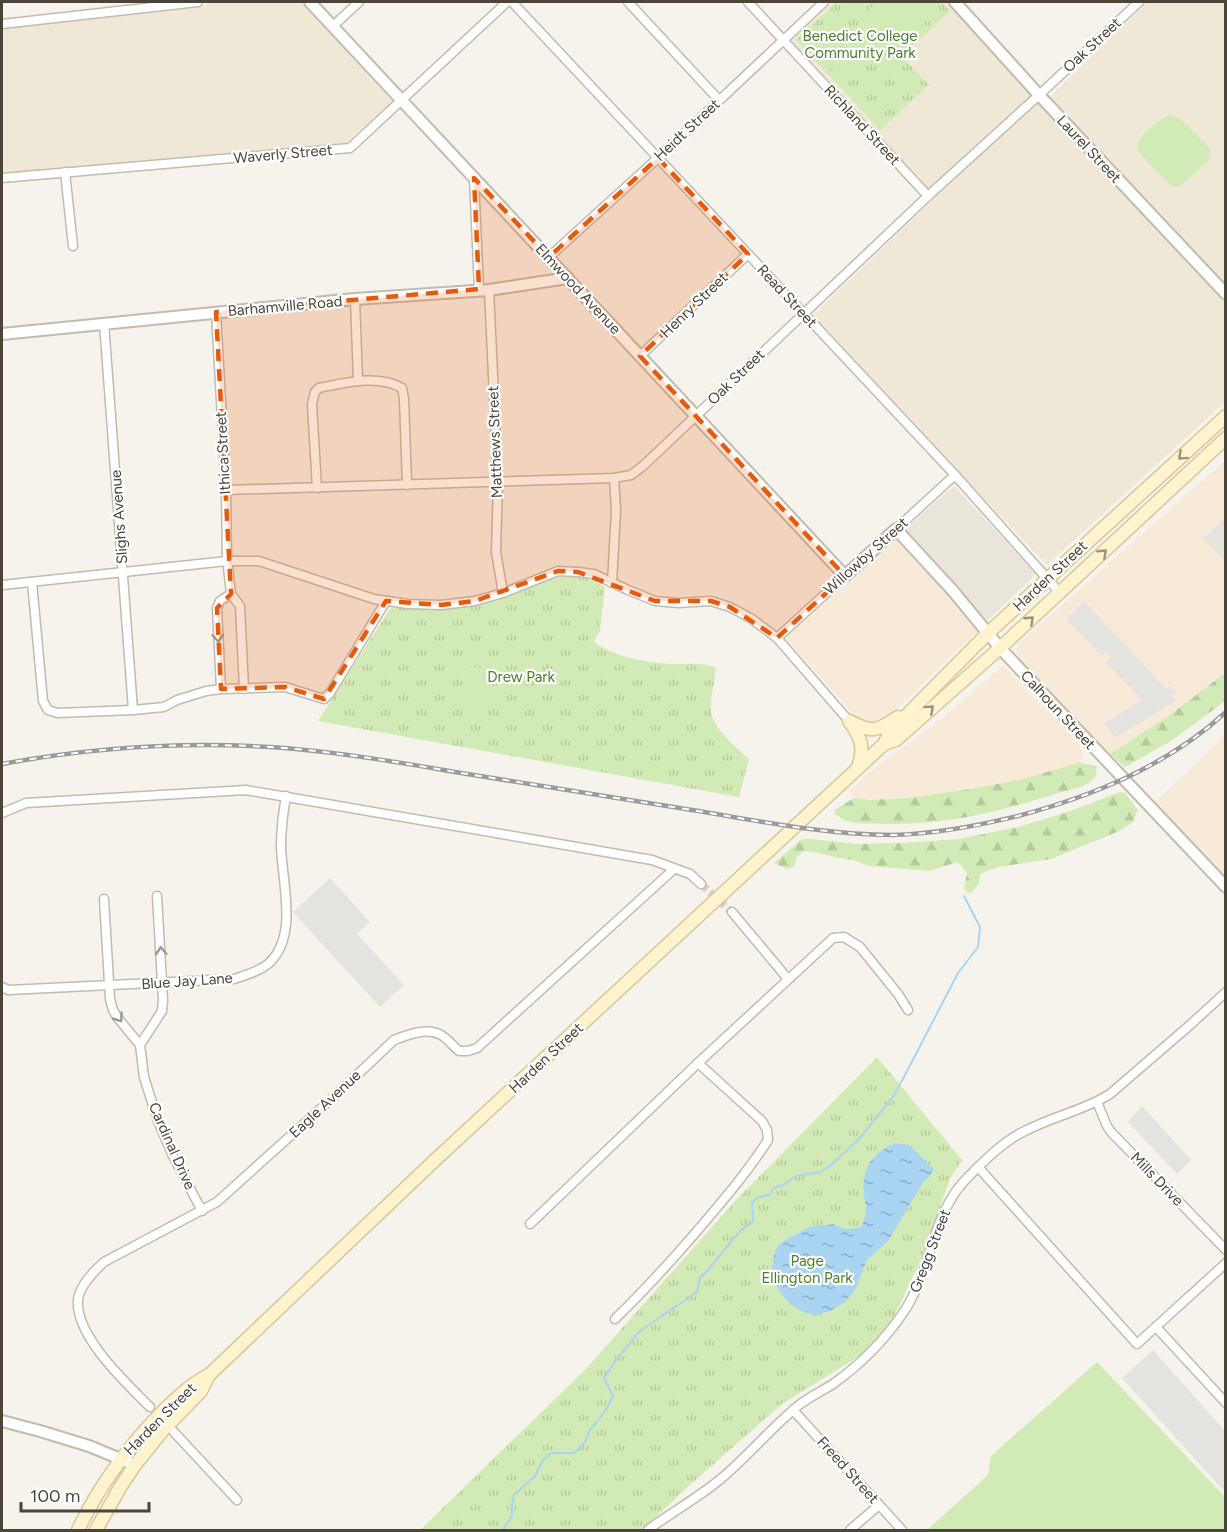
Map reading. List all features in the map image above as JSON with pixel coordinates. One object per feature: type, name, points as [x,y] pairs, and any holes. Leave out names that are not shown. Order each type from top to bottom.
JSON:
[{"type":"main road","name":"Harden Street","points":[[78,1530],[120,1459],[173,1401],[195,1382],[209,1375],[434,1162],[884,744],[890,732],[987,634],[1226,416]]},
{"type":"main road","name":"Harden Street","points":[[884,744],[896,740],[1000,648],[1226,438]]},
{"type":"main road","points":[[849,721],[866,729],[878,729],[918,703]]},
{"type":"main road","points":[[849,721],[860,738],[862,747],[858,768]]},
{"type":"main road","name":"Harden Street","points":[[96,1530],[135,1465],[164,1429],[201,1391],[209,1375]]},
{"type":"street","points":[[2,24],[198,2]]},
{"type":"street","name":"Elmwood Avenue","points":[[310,2],[845,576]]},
{"type":"street","points":[[333,26],[359,2]]},
{"type":"street","name":"Waverly Street","points":[[2,178],[350,148],[507,2]]},
{"type":"street","name":"Read Street","points":[[512,2],[955,475],[1060,592]]},
{"type":"street","points":[[628,2],[719,100]]},
{"type":"street","name":"Richland Street","points":[[748,2],[928,196]]},
{"type":"street","name":"Heidt Street","points":[[549,257],[824,2]]},
{"type":"street","name":"Laurel Street","points":[[955,2],[1226,294]]},
{"type":"street","name":"Oak Street","points":[[226,490],[614,478],[631,475],[1039,95],[1133,3]]},
{"type":"street","points":[[65,172],[73,246]]},
{"type":"street","name":"Matthews Street","points":[[474,178],[498,482],[496,552],[503,593]]},
{"type":"street","name":"Henry Street","points":[[640,356],[748,254]]},
{"type":"street","name":"Barhamville Road","points":[[2,334],[216,312],[484,289],[568,278]]},
{"type":"street","points":[[355,300],[358,381]]},
{"type":"street","name":"Ithica Street","points":[[216,312],[226,490],[227,561],[231,594],[240,606],[244,689]]},
{"type":"street","name":"Slighs Avenue","points":[[104,323],[134,710]]},
{"type":"street","points":[[317,488],[312,404],[315,392],[319,388],[358,381],[392,383],[402,388],[407,485]]},
{"type":"street","name":"Willowby Street","points":[[777,638],[955,475]]},
{"type":"street","points":[[612,583],[616,510],[614,478]]},
{"type":"street","name":"Calhoun Street","points":[[896,529],[987,634],[1226,887]]},
{"type":"street","points":[[2,585],[227,561],[259,561],[374,599],[408,604],[441,605],[476,601],[558,571],[594,574],[656,601],[711,602],[730,607],[752,619],[777,638],[849,721]]},
{"type":"street","points":[[32,582],[43,701],[48,710],[57,713],[164,707],[177,700],[206,691],[221,690],[285,687],[324,699],[330,693],[386,601]]},
{"type":"street","points":[[221,690],[217,608],[220,601],[231,594]]},
{"type":"street","points":[[2,813],[26,803],[246,790],[652,860],[690,874],[701,884]]},
{"type":"street","name":"Blue Jay Lane","points":[[2,987],[8,990],[234,979],[253,973],[269,963],[280,948],[284,935],[287,903],[281,849],[281,825],[286,796]]},
{"type":"street","name":"Eagle Avenue","points":[[150,1407],[90,1339],[79,1317],[78,1298],[91,1274],[104,1262],[216,1202],[394,1040],[423,1032],[440,1034],[459,1051],[477,1048],[674,869]]},
{"type":"street","points":[[104,899],[110,999],[113,1010],[140,1045],[162,1011],[157,896]]},
{"type":"street","points":[[732,912],[788,979]]},
{"type":"street","points":[[531,1224],[833,938],[844,938],[860,946],[908,1010]]},
{"type":"street","name":"Gregg Street","points":[[648,1530],[723,1477],[794,1410],[847,1374],[890,1332],[915,1294],[941,1216],[948,1202],[978,1167],[1009,1140],[1025,1131],[1097,1102],[1110,1094],[1226,992]]},
{"type":"street","name":"Cardinal Drive","points":[[140,1045],[144,1077],[158,1121],[177,1164],[202,1211]]},
{"type":"street","points":[[615,1319],[649,1286],[698,1230],[768,1140],[767,1130],[762,1121],[698,1064]]},
{"type":"street","name":"Mills Drive","points":[[1097,1102],[1112,1132],[1226,1250]]},
{"type":"street","points":[[978,1167],[1137,1344],[1226,1263]]},
{"type":"street","points":[[1156,1327],[1226,1403]]},
{"type":"street","name":"Freed Street","points":[[794,1410],[902,1530]]},
{"type":"street","points":[[2,1421],[89,1446],[135,1465]]},
{"type":"street","points":[[174,1433],[237,1500]]},
{"type":"street","points":[[850,1530],[879,1504]]},
{"type":"highlighted area","points":[[658,158],[748,254],[640,356],[845,576],[777,638],[730,607],[711,601],[655,601],[578,572],[558,571],[475,601],[441,605],[386,601],[324,699],[285,687],[221,689],[217,608],[231,594],[216,312],[479,289],[474,178],[549,257]]},
{"type":"shaded area","points":[[209,2],[301,2],[392,101],[346,143],[2,173],[2,29],[203,7]]},
{"type":"shaded area","points":[[832,2],[948,2],[1043,103],[1145,5],[1142,2],[1225,2],[1225,402],[1047,565],[812,316],[936,197],[791,40]]},
{"type":"shaded area","points":[[1225,461],[1225,673],[1170,715],[1110,754],[1019,659],[1017,650],[1019,643]]},
{"type":"shaded area","points":[[954,486],[1036,574],[987,621],[904,530]]},
{"type":"shaded area","points":[[1225,518],[1225,561],[1203,539]]},
{"type":"shaded area","points":[[904,530],[987,621],[880,725],[862,724],[785,637]]},
{"type":"shaded area","points":[[1084,601],[1165,688],[1170,686],[1176,692],[1171,695],[1175,701],[1115,738],[1105,723],[1142,700],[1106,662],[1111,657],[1106,651],[1102,656],[1066,619]]},
{"type":"shaded area","points":[[1003,666],[1079,743],[1084,763],[1020,780],[921,796],[869,800],[854,798],[849,791],[875,768],[940,720]]},
{"type":"shaded area","points":[[1225,735],[1225,877],[1155,802]]},
{"type":"shaded area","points":[[330,878],[370,922],[357,934],[404,985],[380,1007],[293,912]]},
{"type":"shaded area","points":[[1142,1106],[1191,1160],[1177,1174],[1128,1122]]},
{"type":"shaded area","points":[[1153,1350],[1225,1431],[1225,1492],[1122,1378]]},
{"type":"green space","name":"Benedict College Community Park","points":[[837,2],[941,2],[950,11],[902,56],[929,85],[880,130],[796,40]]},
{"type":"green space","points":[[878,2],[925,2],[935,13],[901,44],[869,9]]},
{"type":"green space","points":[[836,16],[864,46],[836,73],[808,43]]},
{"type":"green space","points":[[1171,115],[1181,119],[1211,151],[1208,161],[1179,187],[1171,186],[1143,157],[1138,148],[1140,140],[1147,131]]},
{"type":"green space","name":"Drew Park","points":[[565,575],[586,578],[605,587],[600,630],[594,642],[633,659],[701,664],[716,668],[711,702],[712,717],[726,737],[749,759],[739,797],[318,721],[391,607],[454,608],[501,598]]},
{"type":"green space","points":[[471,666],[488,669],[482,709],[465,706]]},
{"type":"green space","points":[[1225,673],[1225,701],[1171,741],[1125,767],[1110,754],[1170,715]]},
{"type":"green space","points":[[1078,763],[1097,766],[1096,776],[1085,785],[1012,807],[970,816],[906,824],[864,824],[840,818],[835,814],[835,810],[854,798],[869,800],[906,798],[957,791],[1020,780]]},
{"type":"green space","points":[[1120,792],[1125,793],[1138,810],[1133,822],[1117,832],[1051,859],[998,867],[980,874],[979,884],[970,894],[964,889],[967,873],[958,862],[929,871],[869,866],[853,860],[804,851],[797,857],[794,867],[786,869],[774,863],[802,839],[856,844],[959,839],[1018,827],[1071,811]]},
{"type":"green space","name":"Page Ellington Park","points":[[877,1057],[962,1160],[950,1179],[919,1264],[882,1342],[782,1404],[683,1491],[643,1530],[420,1530],[585,1370],[736,1200]]},
{"type":"green space","points":[[1097,1362],[1225,1497],[1225,1530],[927,1530],[988,1475],[991,1456]]},
{"type":"water","points":[[895,1143],[909,1145],[934,1169],[931,1175],[924,1181],[888,1241],[867,1260],[855,1290],[845,1302],[830,1311],[815,1315],[803,1312],[791,1305],[775,1283],[772,1268],[778,1246],[810,1227],[834,1224],[844,1229],[861,1227],[866,1215],[864,1177],[866,1170],[874,1157]]},
{"type":"waterway","points":[[503,1530],[512,1516],[514,1495],[535,1476],[543,1460],[551,1453],[574,1453],[584,1444],[590,1430],[606,1410],[613,1396],[604,1378],[616,1360],[640,1331],[697,1292],[700,1278],[739,1232],[753,1221],[752,1203],[757,1198],[769,1195],[774,1188],[796,1176],[820,1172],[829,1167],[858,1140],[893,1097],[958,973],[978,947],[980,927],[964,896]]},
{"type":"tunnel","points":[[701,884],[732,912]]},
{"type":"railway","points":[[2,764],[72,753],[143,747],[214,745],[285,748],[395,762],[792,827],[843,833],[893,835],[972,826],[1018,816],[1074,799],[1128,777],[1154,763],[1179,748],[1226,712]]}]
